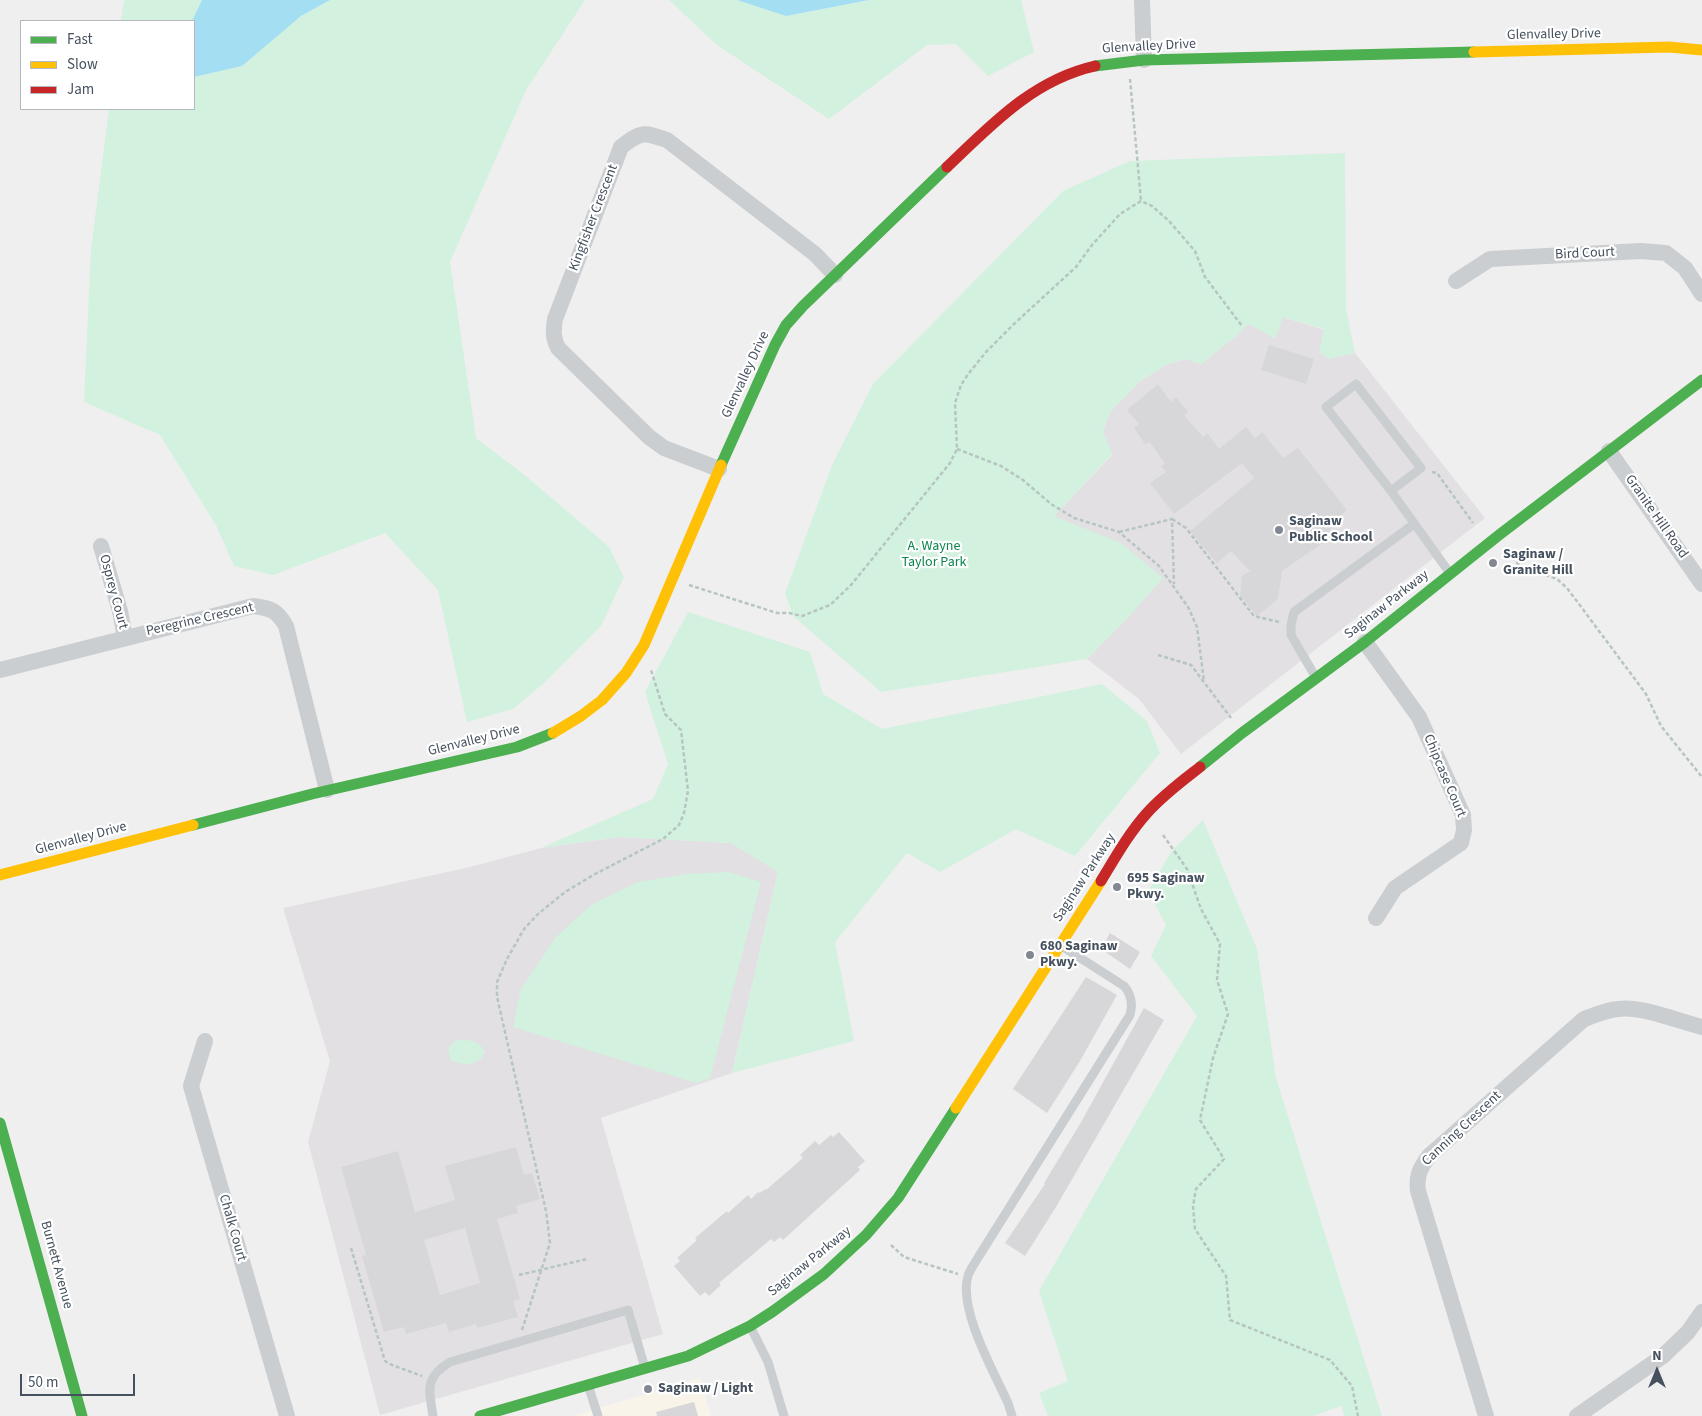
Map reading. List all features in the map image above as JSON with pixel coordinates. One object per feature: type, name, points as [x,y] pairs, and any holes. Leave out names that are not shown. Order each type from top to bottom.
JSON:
[{"type":"street","points":[[1142,0],[1144,60]]},
{"type":"street","name":"Glenvalley Drive","points":[[0,875],[327,790],[517,748],[557,731],[602,700],[626,673],[644,645],[719,469],[775,345],[783,332],[803,306],[1000,116],[1035,90],[1064,76],[1093,66],[1144,60],[1669,47],[1702,50]]},
{"type":"street","name":"Kingfisher Crescent","points":[[719,469],[664,448],[649,437],[558,348],[554,340],[555,319],[621,147],[634,136],[640,134],[648,134],[667,140],[815,254],[835,275]]},
{"type":"street","name":"Bird Court","points":[[1456,281],[1490,258],[1641,251],[1666,253],[1685,268],[1702,294]]},
{"type":"street","name":"Saginaw Parkway","points":[[481,1416],[688,1356],[750,1326],[824,1274],[866,1235],[898,1198],[1128,838],[1147,813],[1167,793],[1242,734],[1365,642],[1450,574],[1702,380]]},
{"type":"street","name":"Granite Hill Road","points":[[1609,451],[1702,584]]},
{"type":"street","name":"Osprey Court","points":[[101,546],[125,638]]},
{"type":"street","name":"Peregrine Crescent","points":[[0,670],[252,606],[267,607],[280,615],[286,626],[327,790]]},
{"type":"street","name":"Chipcase Court","points":[[1365,642],[1419,717],[1463,815],[1464,830],[1461,843],[1395,888],[1376,918]]},
{"type":"street","name":"Canning Crescent","points":[[1486,1416],[1418,1191],[1416,1180],[1420,1168],[1429,1156],[1584,1019],[1600,1012],[1619,1009],[1644,1011],[1702,1027]]},
{"type":"street","name":"Chalk Court","points":[[205,1040],[191,1086],[287,1416]]},
{"type":"street","name":"Burnett Avenue","points":[[0,1123],[82,1416]]},
{"type":"street","points":[[1577,1416],[1663,1356],[1688,1332],[1702,1312]]},
{"type":"lane","points":[[1391,491],[1421,468],[1356,384],[1326,407],[1391,491],[1450,574]]},
{"type":"lane","points":[[1316,678],[1291,635],[1290,625],[1294,612],[1414,524]]},
{"type":"lane","points":[[1012,1416],[970,1319],[967,1298],[968,1277],[979,1256],[1130,1015],[1132,1005],[1130,992],[1124,986],[1060,945]]},
{"type":"lane","points":[[433,1416],[429,1388],[431,1379],[437,1370],[450,1362],[628,1310],[645,1369]]},
{"type":"lane","points":[[750,1326],[768,1362],[784,1416]]},
{"type":"lane","points":[[588,1385],[598,1416]]},
{"type":"path","points":[[1130,73],[1141,201]]},
{"type":"path","points":[[1141,201],[1152,206],[1169,221],[1195,251],[1205,277],[1242,326]]},
{"type":"path","points":[[688,585],[777,613],[802,616],[830,605],[851,585],[950,463],[957,449],[956,403],[961,385],[969,373],[986,352],[1015,323],[1076,267],[1092,245],[1120,214],[1141,201]]},
{"type":"path","points":[[957,449],[1001,466],[1023,480],[1051,504],[1074,518],[1120,532],[1159,566],[1188,607],[1197,627],[1204,681]]},
{"type":"path","points":[[1421,468],[1437,473],[1472,523]]},
{"type":"path","points":[[1120,532],[1172,519],[1186,528],[1254,616],[1290,625]]},
{"type":"path","points":[[1172,519],[1174,585]]},
{"type":"path","points":[[1512,557],[1520,566],[1556,579],[1568,588],[1646,694],[1661,726],[1702,777]]},
{"type":"path","points":[[1158,655],[1191,665],[1242,734]]},
{"type":"path","points":[[519,1342],[550,1243],[546,1211],[499,1006],[497,982],[507,959],[524,929],[538,914],[565,892],[595,874],[663,839],[679,825],[684,813],[688,791],[681,730],[665,714],[650,666]]},
{"type":"path","points":[[1163,835],[1187,869],[1201,909],[1220,944],[1217,980],[1228,1014],[1213,1058],[1200,1120],[1224,1159],[1196,1189],[1193,1206],[1195,1229],[1226,1276],[1230,1320],[1330,1360],[1352,1386],[1358,1416]]},
{"type":"path","points":[[892,1245],[904,1257],[968,1277]]},
{"type":"path","points":[[351,1248],[385,1361],[431,1379]]},
{"type":"path","points":[[519,1275],[587,1259]]},
{"type":"shaded area","name":"Saginaw Public School","points":[[1283,317],[1325,330],[1328,359],[1355,353],[1485,518],[1181,754],[1139,699],[1087,659],[1132,613],[1054,516],[1112,455],[1103,431],[1110,412],[1140,381],[1168,364],[1186,359],[1201,364],[1249,323]]},
{"type":"shaded area","points":[[620,837],[732,843],[778,872],[732,1073],[601,1118],[663,1334],[380,1415],[308,1142],[330,1061],[283,908],[470,867],[541,848]]},
{"type":"shaded area","points":[[700,1378],[711,1416],[572,1416]]},
{"type":"green space","points":[[124,0],[202,0],[192,20],[121,20]]},
{"type":"green space","points":[[330,0],[585,0],[526,90],[450,262],[476,438],[527,477],[609,547],[624,577],[601,626],[544,683],[513,709],[467,722],[438,590],[385,533],[273,575],[234,566],[216,525],[160,435],[84,402],[91,249],[109,110],[195,110],[195,77],[242,66],[301,16]]},
{"type":"green space","points":[[669,0],[737,0],[786,16],[869,0],[1021,0],[1034,52],[988,76],[956,44],[927,45],[829,119],[717,45]]},
{"type":"green space","name":"A. Wayne Taylor Park","points":[[1345,153],[1346,309],[1355,353],[1329,359],[1319,352],[1324,329],[1283,317],[1275,339],[1249,324],[1201,364],[1186,359],[1168,364],[1140,381],[1110,412],[1103,431],[1112,454],[1054,516],[1121,543],[1163,578],[1087,659],[881,692],[793,616],[785,593],[833,463],[873,384],[1063,191],[1130,161]]},
{"type":"green space","points":[[688,612],[810,652],[823,694],[882,729],[1102,684],[1147,721],[1160,753],[1075,856],[1016,829],[940,872],[907,853],[835,942],[854,1041],[732,1073],[778,872],[731,843],[620,837],[541,848],[653,799],[668,764],[645,692]]},
{"type":"green space","points":[[1203,820],[1257,949],[1276,1078],[1382,1416],[1345,1416],[1341,1406],[1313,1416],[1048,1416],[1039,1393],[1068,1381],[1039,1291],[1197,1016],[1151,956],[1166,925],[1148,891],[1171,852]]},
{"type":"green space","points":[[729,872],[761,882],[710,1078],[696,1083],[513,1027],[521,989],[556,937],[591,905],[638,882],[686,874]]},
{"type":"green space","points":[[457,1040],[477,1043],[485,1052],[479,1060],[471,1064],[451,1061],[448,1048]]},
{"type":"water","points":[[202,0],[330,0],[301,16],[242,66],[195,77],[195,20],[192,20]]},
{"type":"water","points":[[737,0],[869,0],[786,16]]},
{"type":"building","points":[[1269,345],[1314,359],[1306,384],[1261,370]]},
{"type":"building","points":[[1158,384],[1171,402],[1176,397],[1188,412],[1184,415],[1203,437],[1207,433],[1219,449],[1246,427],[1255,438],[1262,432],[1283,458],[1298,448],[1347,510],[1330,525],[1331,530],[1325,535],[1327,540],[1282,571],[1278,599],[1257,616],[1240,595],[1242,576],[1250,571],[1231,551],[1217,563],[1190,531],[1254,478],[1242,463],[1174,514],[1150,483],[1166,472],[1161,466],[1165,464],[1150,442],[1145,444],[1134,428],[1139,424],[1127,410]]},
{"type":"building","points":[[1110,933],[1140,952],[1130,969],[1101,949]]},
{"type":"building","points":[[1086,977],[1117,995],[1080,1061],[1047,1113],[1013,1089]]},
{"type":"building","points":[[1144,1008],[1164,1020],[1056,1207],[1025,1256],[1005,1243],[1045,1184]]},
{"type":"building","points":[[839,1132],[865,1161],[858,1167],[860,1170],[783,1240],[780,1237],[774,1242],[771,1239],[719,1283],[721,1285],[709,1296],[705,1292],[700,1296],[674,1266],[680,1261],[677,1258],[697,1240],[695,1238],[727,1211],[728,1213],[748,1195],[751,1199],[758,1192],[766,1190],[803,1158],[800,1155],[815,1141],[819,1145],[831,1135],[833,1137]]},
{"type":"building","points":[[516,1147],[524,1175],[532,1173],[540,1199],[516,1206],[518,1213],[497,1219],[520,1299],[513,1301],[518,1317],[477,1328],[476,1324],[449,1332],[446,1323],[406,1334],[404,1327],[384,1332],[362,1256],[366,1255],[341,1167],[398,1151],[415,1212],[455,1200],[445,1166]],"holes":[[[465,1228],[480,1283],[440,1295],[424,1240]]]},
{"type":"building","points":[[694,1402],[698,1416],[657,1416],[656,1412]]},
{"type":"traffic: fast","points":[[1095,66],[1144,60],[1474,52]]},
{"type":"traffic: fast","points":[[721,465],[775,345],[786,325],[803,306],[947,167]]},
{"type":"traffic: fast","points":[[1200,767],[1242,733],[1365,642],[1499,535],[1702,380]]},
{"type":"traffic: fast","points":[[193,825],[312,794],[517,747],[553,733]]},
{"type":"traffic: fast","points":[[480,1416],[688,1356],[750,1326],[772,1312],[824,1274],[866,1235],[898,1198],[956,1108]]},
{"type":"traffic: fast","points":[[0,1123],[82,1416]]},
{"type":"traffic: slow","points":[[1474,52],[1669,47],[1702,50]]},
{"type":"traffic: slow","points":[[553,733],[581,716],[602,700],[626,673],[644,645],[721,465]]},
{"type":"traffic: slow","points":[[0,875],[193,825]]},
{"type":"traffic: slow","points":[[956,1108],[1101,881]]},
{"type":"traffic: jam","points":[[947,167],[997,120],[1033,93],[1052,82],[1095,66]]},
{"type":"traffic: jam","points":[[1101,881],[1128,837],[1153,806],[1200,767]]},
{"type":"place","name":"Saginaw Public School","points":[[1279,530]]},
{"type":"place","name":"Saginaw / Granite Hill","points":[[1493,563]]},
{"type":"place","name":"695 Saginaw Pkwy.","points":[[1117,887]]},
{"type":"place","name":"680 Saginaw Pkwy.","points":[[1030,955]]},
{"type":"place","name":"Saginaw / Light","points":[[648,1389]]}]
